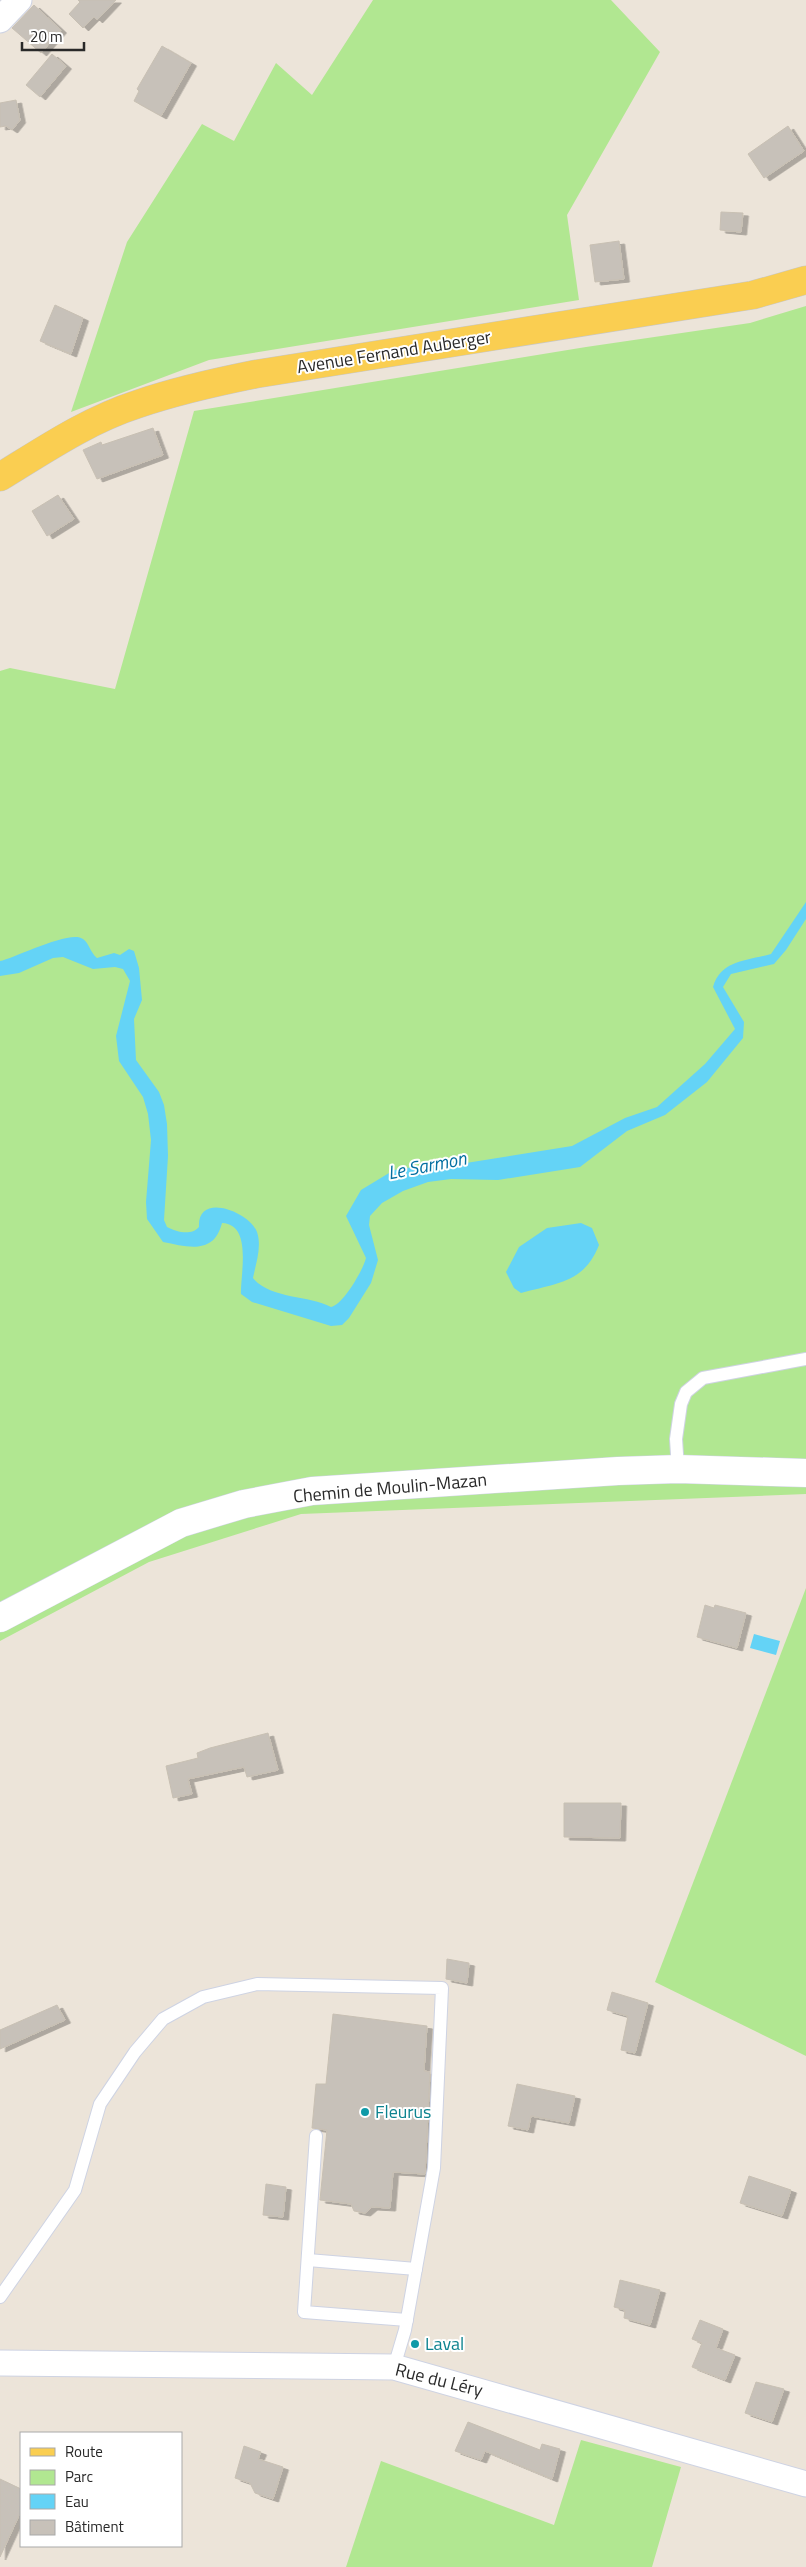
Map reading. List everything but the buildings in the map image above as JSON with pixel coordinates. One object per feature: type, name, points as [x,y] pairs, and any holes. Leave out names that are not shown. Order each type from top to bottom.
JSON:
[{"type":"main road","name":"Avenue Fernand Auberger","points":[[0,477],[76,431],[136,404],[195,387],[266,372],[752,295],[806,280]]},
{"type":"street","points":[[0,20],[19,0]]},
{"type":"street","name":"Chemin de Moulin-Mazan","points":[[0,1618],[181,1523],[244,1504],[312,1491],[618,1471],[678,1469],[806,1473]]},
{"type":"street","name":"Rue du Léry","points":[[0,2363],[394,2367],[806,2484]]},
{"type":"lane","points":[[678,1469],[676,1439],[681,1404],[686,1392],[703,1378],[806,1359]]},
{"type":"lane","points":[[0,2297],[75,2190],[100,2104],[135,2052],[163,2019],[203,1997],[257,1984],[442,1988],[434,2168],[406,2320],[394,2367]]},
{"type":"lane","points":[[316,2136],[304,2312],[406,2320]]},
{"type":"lane","points":[[308,2260],[416,2269]]},
{"type":"green space","points":[[373,0],[611,0],[660,52],[567,215],[579,300],[209,360],[71,412],[127,242],[202,124],[234,141],[276,63],[312,95]]},
{"type":"green space","points":[[806,306],[806,1494],[301,1514],[149,1562],[0,1641],[0,671],[10,668],[115,689],[194,411],[586,347],[750,323]]},
{"type":"green space","points":[[806,1588],[806,2056],[655,1982]]},
{"type":"green space","points":[[581,2440],[681,2467],[652,2567],[346,2567],[381,2461],[554,2525]]},
{"type":"water","name":"Le Sarmon","points":[[806,902],[806,919],[786,950],[774,964],[731,974],[723,987],[744,1022],[743,1038],[707,1082],[665,1115],[627,1131],[580,1167],[498,1180],[451,1179],[428,1182],[403,1191],[382,1203],[370,1216],[369,1225],[378,1260],[371,1283],[349,1318],[342,1325],[331,1326],[252,1302],[241,1294],[243,1252],[238,1232],[232,1226],[222,1223],[213,1240],[206,1244],[191,1247],[163,1242],[147,1219],[146,1202],[151,1140],[148,1114],[143,1097],[119,1061],[116,1036],[130,981],[123,969],[115,967],[93,969],[63,957],[53,958],[19,973],[0,976],[0,961],[67,938],[77,937],[83,939],[97,958],[114,953],[120,955],[129,949],[134,951],[139,968],[142,1000],[134,1019],[136,1060],[159,1092],[164,1105],[167,1124],[168,1156],[164,1220],[167,1227],[179,1232],[192,1232],[199,1227],[201,1216],[206,1210],[215,1207],[235,1212],[245,1218],[257,1232],[259,1249],[253,1278],[260,1285],[269,1290],[312,1300],[331,1307],[336,1305],[347,1294],[366,1258],[346,1216],[361,1190],[394,1170],[445,1162],[466,1163],[572,1146],[625,1118],[657,1107],[705,1064],[735,1029],[713,987],[722,971],[744,960],[771,954]]},
{"type":"water","points":[[581,1223],[592,1228],[599,1245],[586,1267],[568,1280],[558,1283],[521,1293],[514,1288],[506,1272],[519,1247],[547,1228]]},
{"type":"water","points":[[754,1634],[780,1641],[776,1655],[750,1648]]},
{"type":"place","name":"Fleurus","points":[[365,2112]]},
{"type":"place","name":"Laval","points":[[415,2344]]}]
